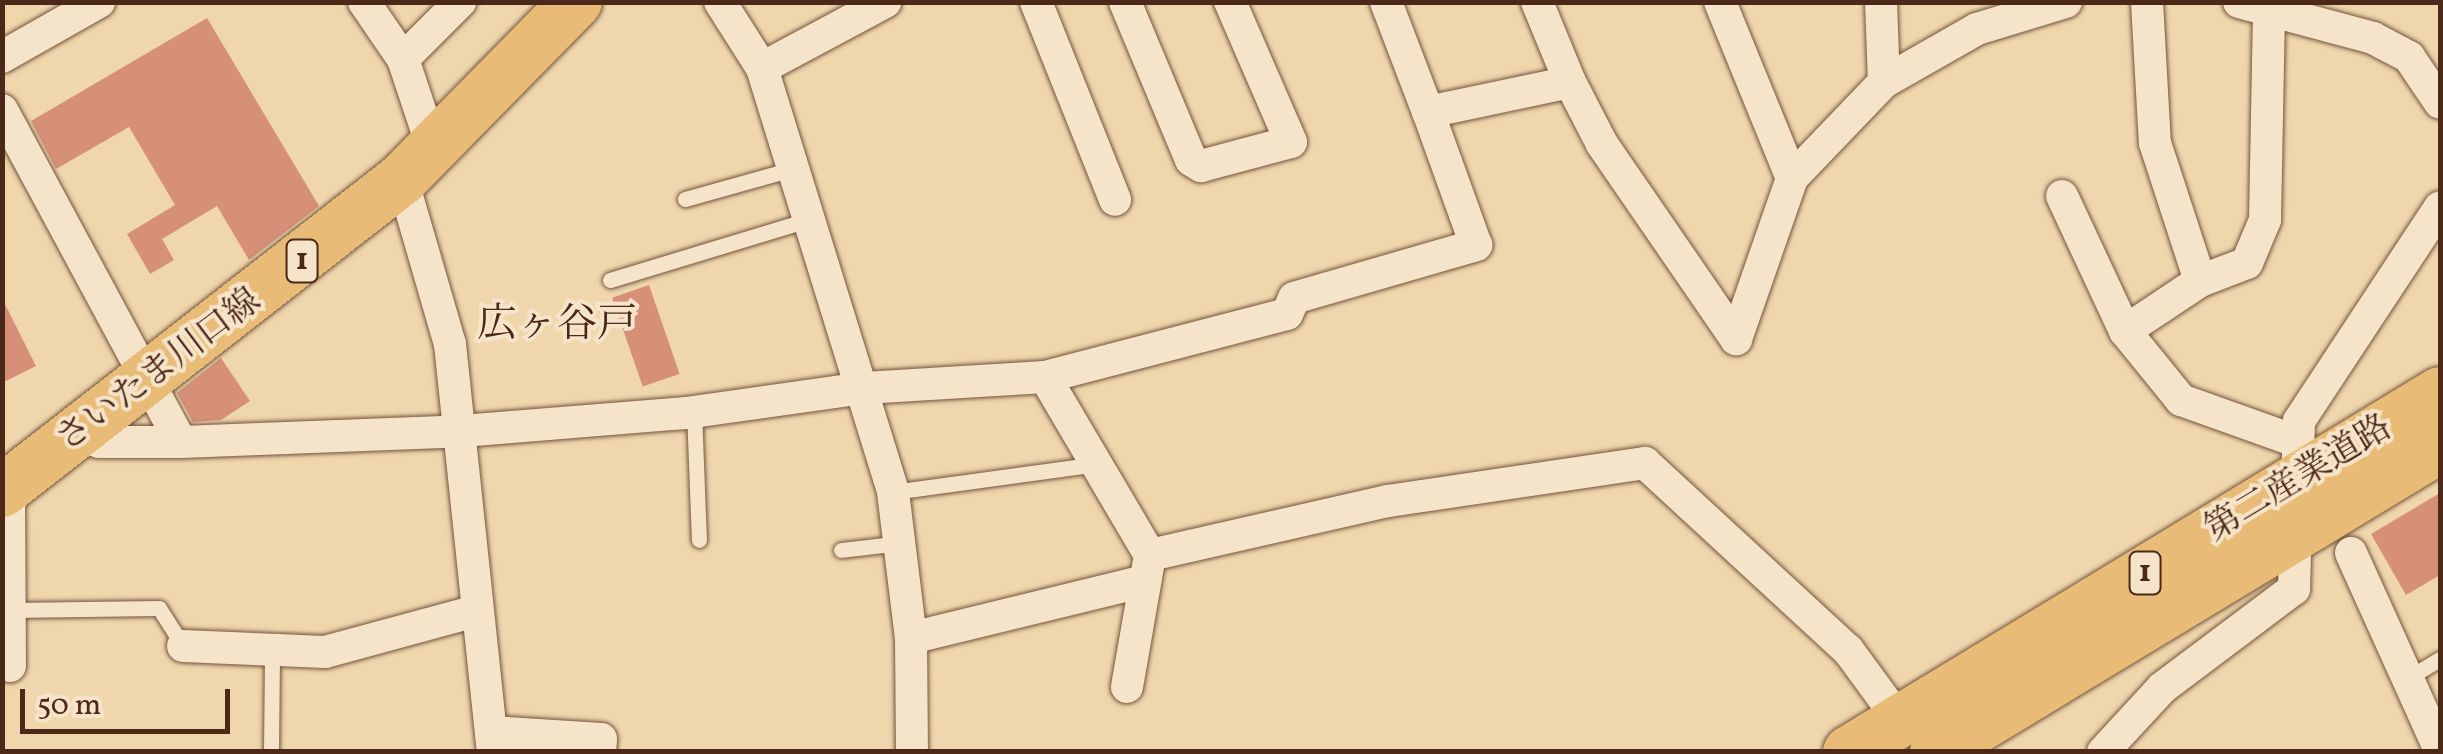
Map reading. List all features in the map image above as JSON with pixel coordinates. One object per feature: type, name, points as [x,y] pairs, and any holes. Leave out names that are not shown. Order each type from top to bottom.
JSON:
[{"type":"main road","name":"さいたま川口線","points":[[6,488],[148,382],[418,164],[576,2]]},
{"type":"main road","name":"第二産業道路","points":[[1918,736],[2297,461],[2440,393]]},
{"type":"main road","name":"第二産業道路","points":[[1849,752],[1918,736],[2297,536],[2440,447]]},
{"type":"street","points":[[2,57],[99,2]]},
{"type":"street","points":[[364,2],[403,59],[462,431],[476,611],[492,742],[602,738],[600,752]]},
{"type":"street","points":[[403,59],[460,2]]},
{"type":"street","points":[[720,2],[762,68],[894,492],[911,638],[912,752]]},
{"type":"street","points":[[762,68],[885,2]]},
{"type":"street","points":[[1036,2],[1115,200]]},
{"type":"street","points":[[1125,2],[1191,160],[1202,166],[1291,142],[1230,2]]},
{"type":"street","points":[[78,434],[99,442],[181,442],[462,431],[694,412],[864,388],[1045,377],[1288,314],[1294,298],[1476,245],[1386,2]]},
{"type":"street","points":[[1537,2],[1570,82],[1602,144],[1736,340],[1792,178],[1884,82],[1977,29],[2066,2]]},
{"type":"street","points":[[1720,2],[1792,178]]},
{"type":"street","points":[[1881,2],[1884,82]]},
{"type":"street","points":[[2147,2],[2155,143],[2200,280]]},
{"type":"street","points":[[2125,331],[2200,280],[2247,264],[2264,220],[2259,4],[2374,38],[2410,57],[2440,103]]},
{"type":"street","points":[[1428,112],[1570,82]]},
{"type":"street","points":[[2,110],[181,442]]},
{"type":"street","points":[[2062,196],[2125,331],[2181,400],[2297,461]]},
{"type":"street","points":[[2103,752],[2162,688],[2294,589],[2299,421],[2440,207]]},
{"type":"street","points":[[1045,377],[1098,464],[1147,568],[1127,687]]},
{"type":"street","points":[[911,638],[1388,501],[1645,463],[1848,650],[1918,736]]},
{"type":"street","points":[[6,488],[10,666]]},
{"type":"street","points":[[2350,553],[2440,750]]},
{"type":"street","points":[[183,646],[325,652],[476,611]]},
{"type":"lane","points":[[684,199],[796,168]]},
{"type":"lane","points":[[610,280],[811,219]]},
{"type":"lane","points":[[694,412],[698,540]]},
{"type":"lane","points":[[894,492],[1098,464]]},
{"type":"lane","points":[[841,550],[902,542]]},
{"type":"lane","points":[[10,610],[159,608],[183,646]]},
{"type":"lane","points":[[270,752],[272,650]]},
{"type":"lane","points":[[2408,678],[2440,659]]},
{"type":"building","points":[[207,18],[319,206],[249,260],[217,206],[162,239],[174,260],[150,274],[127,234],[175,205],[129,127],[56,169],[31,121]]},
{"type":"building","points":[[649,285],[680,374],[643,387],[612,298]]},
{"type":"building","points":[[2,298],[36,366],[2,383]]},
{"type":"building","points":[[221,358],[250,401],[221,420],[193,422],[177,393]]},
{"type":"building","points":[[2440,493],[2440,575],[2406,595],[2371,534]]},
{"type":"district","name":"広ヶ谷戸","points":[[557,326]]}]
